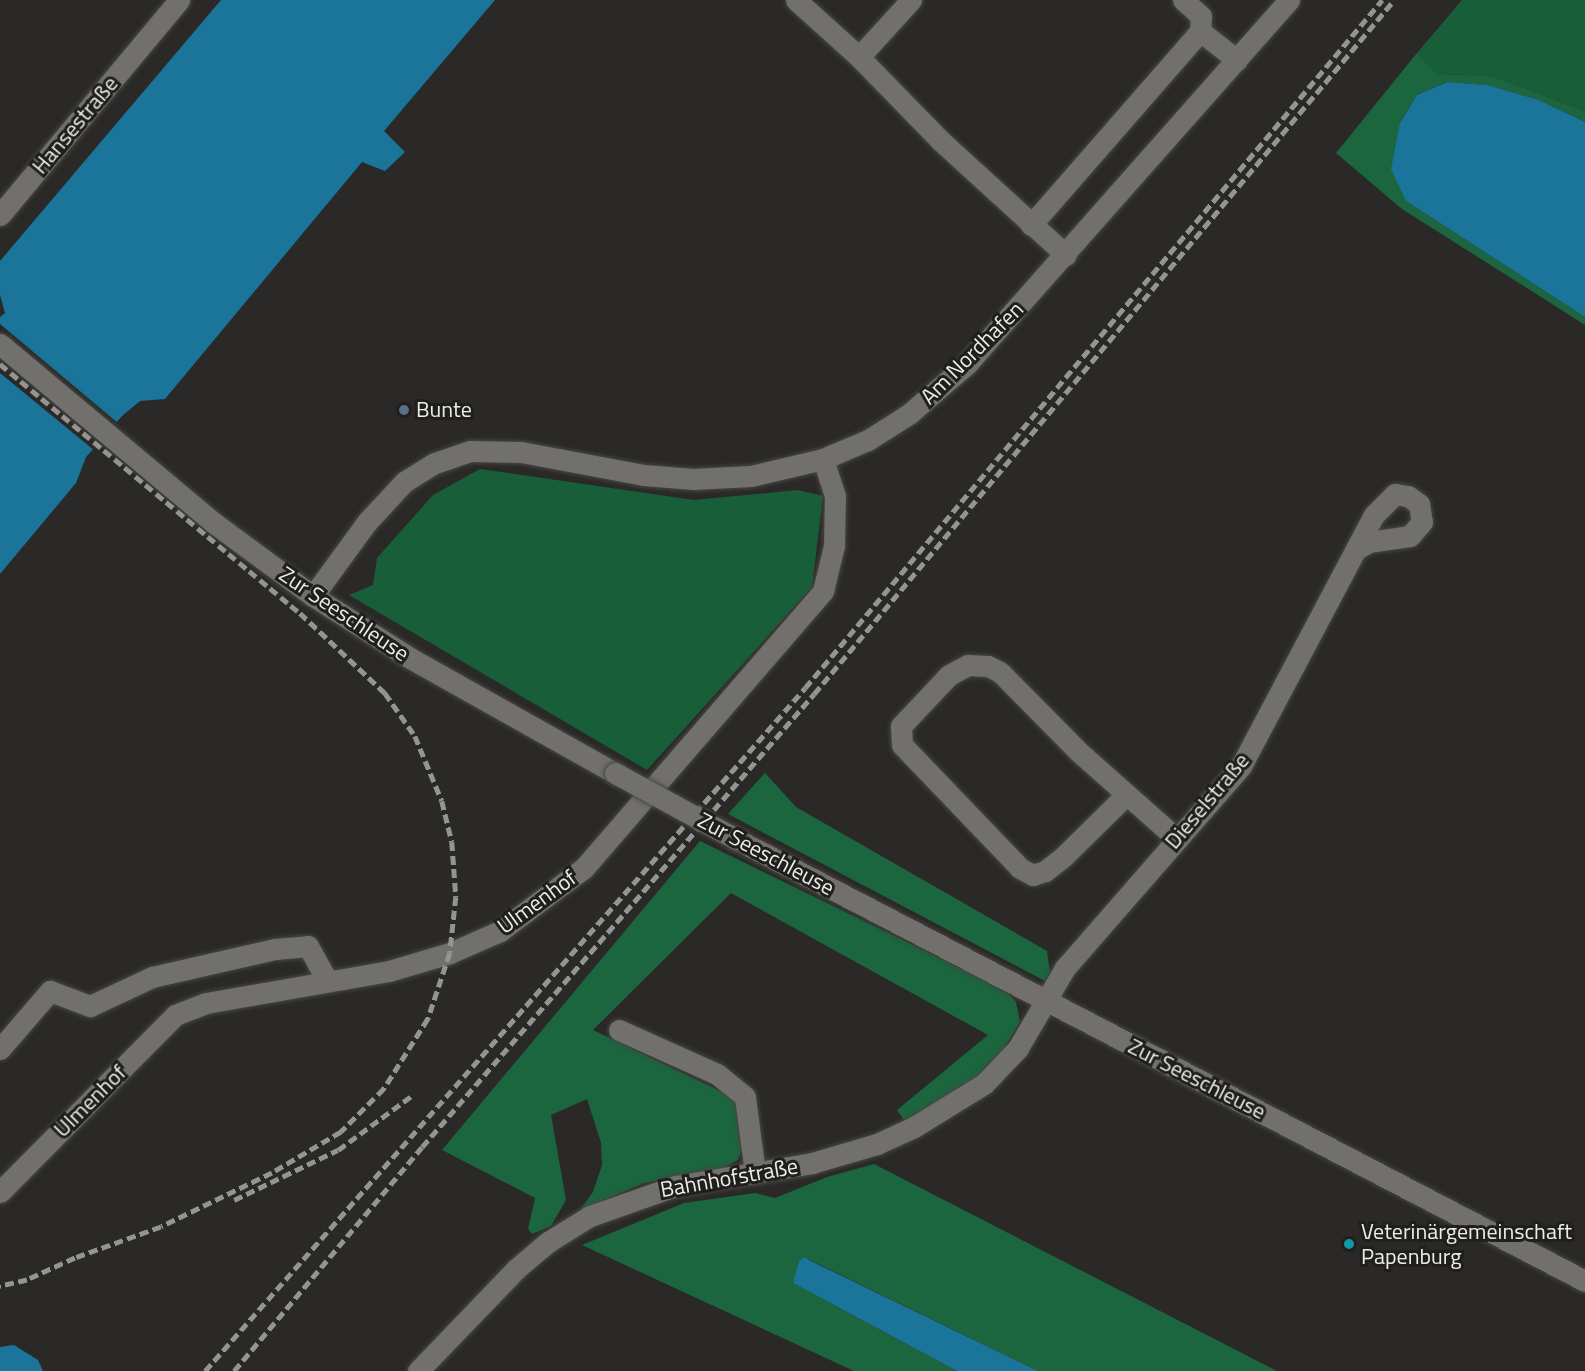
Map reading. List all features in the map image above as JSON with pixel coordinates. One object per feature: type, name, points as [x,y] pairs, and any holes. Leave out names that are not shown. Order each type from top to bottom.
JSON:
[{"type":"street","name":"Hansestraße","points":[[0,215],[179,0]]},
{"type":"street","points":[[796,0],[859,57],[940,141],[1066,255]]},
{"type":"street","points":[[859,57],[911,0]]},
{"type":"street","points":[[1031,225],[1200,31],[1201,16],[1183,0]]},
{"type":"street","name":"Am Nordhafen","points":[[314,596],[367,522],[404,482],[435,463],[470,451],[521,452],[644,475],[693,479],[751,476],[823,459],[868,440],[909,414],[967,364],[1066,255],[1289,0]]},
{"type":"street","points":[[1200,31],[1237,60]]},
{"type":"street","name":"Zur Seeschleuse","points":[[0,344],[214,523],[314,596],[410,658],[736,839],[1046,1003],[1585,1281]]},
{"type":"street","name":"Ulmenhof","points":[[0,1192],[175,1016],[206,1003],[327,980],[389,971],[450,952],[500,931],[584,868],[823,591],[834,546],[835,496],[823,459]]},
{"type":"street","name":"Dieselstraße","points":[[1046,1003],[1065,968],[1241,766],[1358,548]]},
{"type":"street","points":[[1126,795],[1063,857],[1045,871],[1033,875],[1020,868],[902,745],[902,726],[949,675],[968,665],[988,666],[999,672],[1126,795],[1177,839]]},
{"type":"street","points":[[0,1049],[50,992],[90,1006],[152,977],[275,949],[308,946],[327,980]]},
{"type":"street","name":"Bahnhofstraße","points":[[418,1371],[516,1269],[548,1242],[590,1216],[648,1193],[812,1163],[877,1144],[939,1113],[984,1084],[1018,1048],[1046,1003]]},
{"type":"street","points":[[619,1030],[717,1074],[745,1097],[755,1173]]},
{"type":"green space","points":[[1462,0],[1585,0],[1585,111],[1492,76],[1438,74],[1417,53]]},
{"type":"green space","points":[[1417,53],[1438,74],[1492,76],[1585,111],[1585,122],[1539,100],[1488,85],[1446,82],[1417,95],[1400,123],[1406,201],[1585,317],[1585,325],[1402,209],[1336,153]]},
{"type":"green space","points":[[480,469],[694,500],[798,490],[823,496],[812,587],[647,770],[349,595],[373,585],[377,558],[433,495]]},
{"type":"green space","points":[[765,773],[796,807],[1047,951],[1050,972],[1045,981],[728,814]]},
{"type":"green space","points":[[700,841],[1005,990],[1016,1002],[1020,1022],[1005,1047],[969,1085],[906,1123],[897,1110],[988,1035],[731,893],[593,1030],[743,1102],[744,1142],[738,1160],[720,1170],[644,1183],[580,1210],[593,1192],[602,1165],[601,1143],[587,1099],[551,1115],[566,1200],[551,1226],[532,1234],[528,1229],[535,1198],[442,1150]]},
{"type":"green space","points":[[874,1164],[1277,1371],[1038,1371],[804,1257],[793,1283],[957,1371],[854,1371],[582,1245],[684,1203],[755,1193],[775,1198],[827,1177]]},
{"type":"water","points":[[221,0],[495,0],[384,131],[405,152],[385,171],[362,162],[165,399],[140,401],[122,416],[86,457],[76,483],[0,574],[0,317],[5,313],[0,295],[0,261]]},
{"type":"water","points":[[1447,82],[1488,85],[1539,100],[1585,122],[1585,317],[1406,201],[1391,169],[1400,123],[1417,95]]},
{"type":"water","points":[[805,1257],[1038,1371],[957,1371],[793,1283],[799,1261]]},
{"type":"water","points":[[14,1345],[38,1360],[43,1371],[0,1371],[0,1347]]},
{"type":"pier","points":[[0,324],[119,424],[95,451],[0,373]]},
{"type":"railway","points":[[205,1371],[805,688],[1382,0]]},
{"type":"railway","points":[[234,1371],[422,1147],[814,694],[1394,0]]},
{"type":"railway","points":[[0,364],[300,613],[385,693],[415,736],[442,801],[452,842],[456,897],[450,953],[428,1019],[384,1089],[341,1132],[272,1173],[161,1227],[75,1258],[27,1280],[0,1286]]},
{"type":"railway","points":[[234,1200],[338,1150],[414,1094]]},
{"type":"place","name":"Bunte","points":[[404,410]]},
{"type":"place","name":"Veterinärgemeinschaft Papenburg","points":[[1349,1244]]}]
